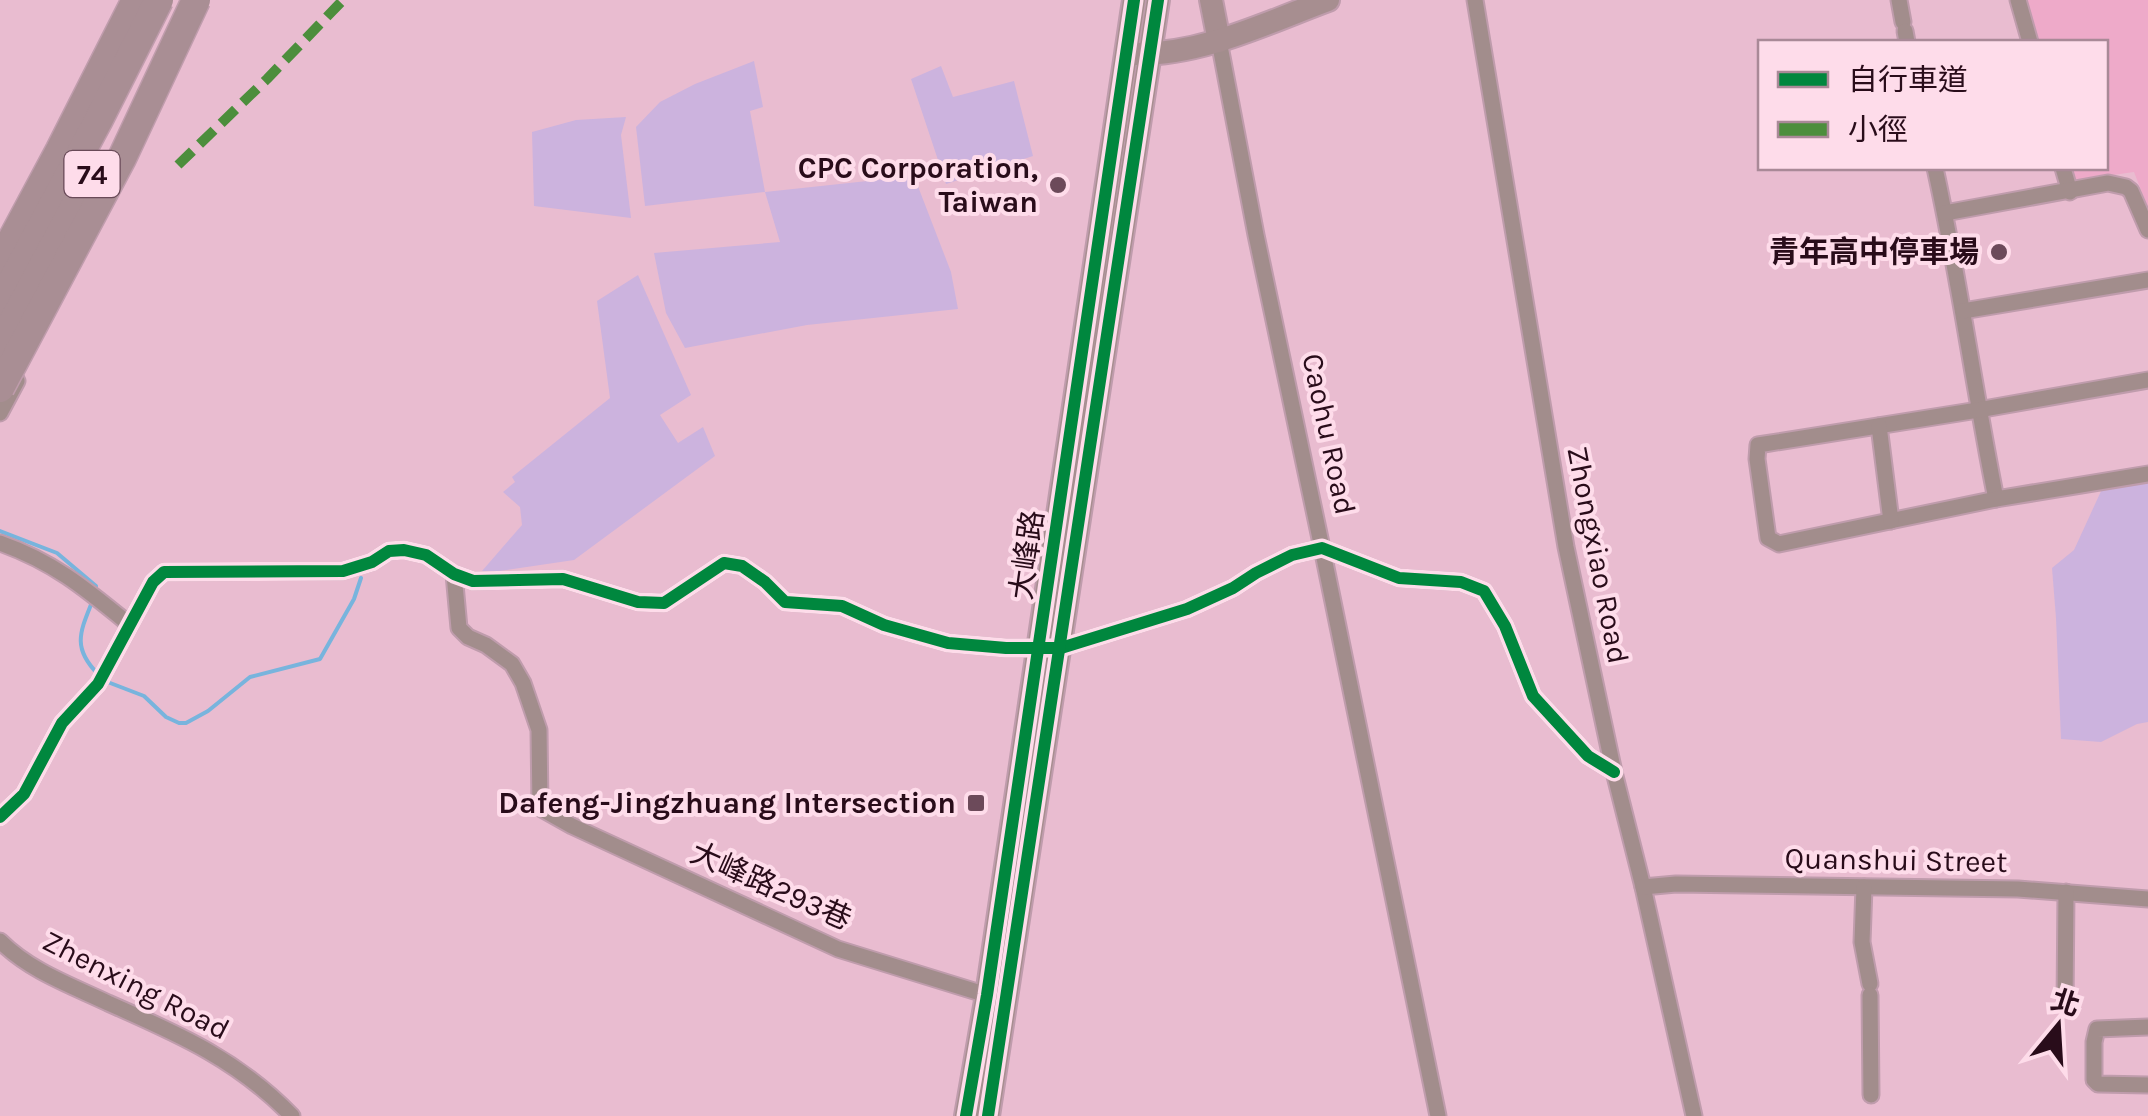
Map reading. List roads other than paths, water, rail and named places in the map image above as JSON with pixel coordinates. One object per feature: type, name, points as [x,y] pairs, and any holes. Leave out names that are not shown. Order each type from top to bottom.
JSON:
[{"type":"highway","points":[[0,262],[136,0]]},
{"type":"highway","name":"74","points":[[0,304],[159,0]]},
{"type":"highway","name":"74","points":[[0,346],[124,114],[179,0]]},
{"type":"highway","points":[[0,388],[122,158],[196,0]]},
{"type":"street","points":[[0,289],[106,104],[125,0]]},
{"type":"street","points":[[0,356],[150,0]]},
{"type":"street","points":[[0,240],[187,0]]},
{"type":"street","points":[[0,413],[148,134],[210,0]]},
{"type":"street","name":"大峰路","points":[[1134,0],[1138,54]]},
{"type":"street","name":"大峰路","points":[[988,1116],[1050,647],[1138,54],[1158,0]]},
{"type":"street","name":"Caohu Road","points":[[1211,0],[1438,1116]]},
{"type":"street","points":[[1138,54],[1220,41],[1328,0]]},
{"type":"street","name":"Zhongxiao Road","points":[[1475,0],[1566,547],[1694,1116]]},
{"type":"street","points":[[1899,0],[1905,32]]},
{"type":"street","points":[[2019,3],[2029,40]]},
{"type":"street","points":[[106,104],[148,134]]},
{"type":"street","points":[[1935,170],[1996,499]]},
{"type":"street","points":[[2064,170],[2070,192]]},
{"type":"street","points":[[1945,213],[2108,183],[2126,187],[2135,197],[2148,230]]},
{"type":"street","points":[[1963,311],[2148,280]]},
{"type":"street","points":[[2148,380],[1758,445],[1757,459],[1768,538],[1779,544],[1996,499],[2148,474]]},
{"type":"street","points":[[1879,426],[1891,521]]},
{"type":"street","points":[[0,544],[37,557],[72,578],[130,625]]},
{"type":"street","points":[[0,817],[24,794],[62,723],[98,684],[153,582],[164,572],[343,571],[372,562],[388,551],[404,550],[426,555],[454,574],[474,581],[564,579],[638,602],[664,603],[724,563],[734,563],[765,582],[785,602],[842,606],[884,626],[948,643],[1006,648],[1086,642],[1187,610],[1292,555],[1322,548],[1398,578],[1462,582],[1484,591],[1505,626],[1534,696],[1588,756],[1614,772]]},
{"type":"street","name":"大峰路293巷","points":[[454,574],[459,628],[512,664],[523,682],[539,730],[540,808],[838,948],[986,995]]},
{"type":"street","name":"大峰路","points":[[966,1116],[1050,647]]},
{"type":"street","name":"Quanshui Street","points":[[1643,887],[1864,887],[2066,892],[2148,899]]},
{"type":"street","points":[[1864,887],[1862,942],[1870,989],[1871,1095]]},
{"type":"street","points":[[2065,1005],[2066,892]]},
{"type":"street","name":"Zhenxing Road","points":[[0,941],[38,972],[188,1039],[237,1067],[292,1116]]},
{"type":"street","points":[[2148,1028],[2097,1029],[2094,1042],[2094,1080],[2098,1084],[2148,1085]]},
{"type":"waterway","points":[[0,531],[57,553],[96,586],[94,593]]},
{"type":"waterway","points":[[105,681],[144,696],[166,717],[186,723],[208,711],[250,677],[320,659],[354,599],[361,578]]},
{"type":"waterway","points":[[92,602],[81,640],[84,656],[98,674]]},
{"type":"place","name":"CPC Corporation, Taiwan","points":[[1058,185]]},
{"type":"place","name":"青年高中停車場","points":[[1999,252]]},
{"type":"place","name":"Dafeng-Jingzhuang Intersection","points":[[976,803]]}]
